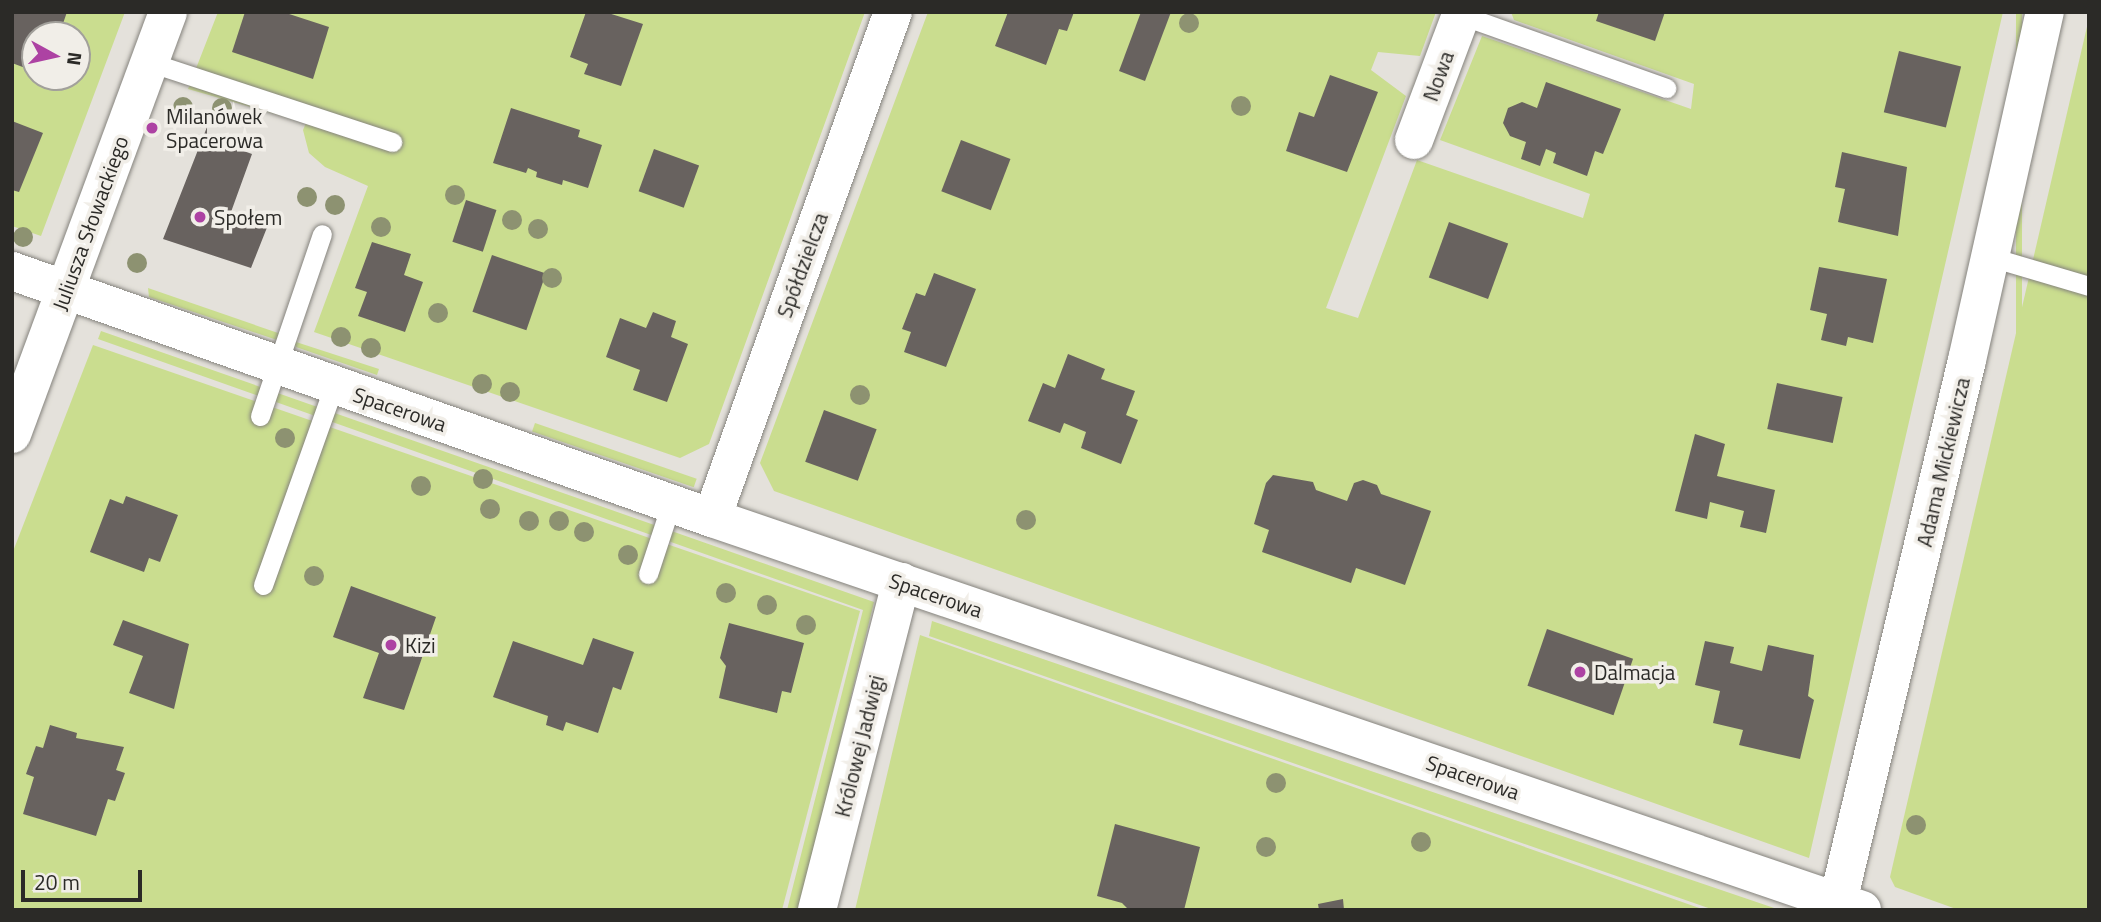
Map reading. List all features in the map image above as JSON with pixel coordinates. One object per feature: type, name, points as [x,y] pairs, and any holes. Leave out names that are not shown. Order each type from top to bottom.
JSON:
[{"type":"street","name":"Juliusza Słowackiego","points":[[12,434],[168,12]]},
{"type":"street","name":"Spółdzielcza","points":[[712,518],[893,12]]},
{"type":"street","name":"Adama Mickiewicza","points":[[1845,907],[2045,12]]},
{"type":"street","name":"Nowa","points":[[1414,140],[1461,14]]},
{"type":"street","name":"Spacerowa","points":[[12,271],[276,367],[1845,907]]},
{"type":"street","name":"Królowej Jadwigi","points":[[817,910],[901,582]]},
{"type":"lane","points":[[1461,14],[1666,88]]},
{"type":"lane","points":[[149,62],[392,142]]},
{"type":"lane","points":[[260,416],[322,234]]},
{"type":"lane","points":[[1991,257],[2089,286]]},
{"type":"lane","points":[[263,585],[334,386]]},
{"type":"lane","points":[[648,574],[671,504]]},
{"type":"green space","points":[[12,12],[125,12],[41,236],[12,226]]},
{"type":"green space","points":[[218,12],[865,12],[709,444],[680,458],[314,332],[368,186],[325,167],[309,153],[303,130],[306,123],[188,89]]},
{"type":"green space","points":[[928,12],[1436,12],[1420,56],[1378,52],[1371,70],[1406,96],[1326,308],[1358,318],[1417,160],[1583,218],[1590,194],[1440,140],[1482,36],[1691,109],[1694,84],[1514,20],[1511,12],[2003,12],[1809,858],[774,491],[760,463]]},
{"type":"green space","points":[[2016,12],[2022,12],[2022,872],[2016,872]]},
{"type":"green space","points":[[2089,18],[2089,910],[1959,910],[1895,887],[1890,877]]},
{"type":"green space","points":[[148,288],[281,334],[277,340],[149,297]]},
{"type":"green space","points":[[101,331],[874,602],[799,910],[787,910],[863,610],[98,339]]},
{"type":"green space","points":[[293,341],[379,369],[377,375],[296,347]]},
{"type":"green space","points":[[93,345],[860,611],[782,910],[12,910],[12,554]]},
{"type":"green space","points":[[535,423],[697,479],[694,487],[532,432]]},
{"type":"green space","points":[[932,621],[1780,910],[1714,910],[929,636]]},
{"type":"green space","points":[[920,635],[1142,713],[1705,910],[855,910]]},
{"type":"building","points":[[12,12],[67,12],[64,21],[21,21],[21,66],[12,63]]},
{"type":"building","points":[[245,12],[283,12],[329,27],[313,79],[232,52]]},
{"type":"building","points":[[586,12],[605,12],[643,24],[621,86],[584,74],[588,64],[570,57]]},
{"type":"building","points":[[1008,12],[1074,12],[1067,31],[1059,29],[1046,65],[995,46]]},
{"type":"building","points":[[1141,12],[1171,12],[1145,81],[1119,71]]},
{"type":"building","points":[[1599,12],[1665,12],[1655,41],[1596,21]]},
{"type":"building","points":[[1899,51],[1961,66],[1946,128],[1884,112]]},
{"type":"building","points":[[1330,75],[1378,92],[1347,172],[1286,151],[1299,112],[1314,117]]},
{"type":"building","points":[[1546,82],[1621,109],[1603,154],[1595,151],[1587,176],[1553,163],[1556,153],[1546,149],[1540,166],[1521,159],[1526,142],[1510,136],[1503,123],[1508,108],[1522,102],[1537,108]]},
{"type":"building","points":[[511,108],[580,130],[578,137],[602,145],[588,188],[563,180],[562,185],[536,177],[537,172],[528,168],[526,173],[493,163]]},
{"type":"building","points":[[12,121],[43,133],[19,192],[12,190]]},
{"type":"building","points":[[207,127],[207,138],[252,154],[231,212],[268,225],[251,268],[163,239]]},
{"type":"building","points":[[961,140],[1010,159],[991,210],[941,191]]},
{"type":"building","points":[[654,149],[699,165],[684,208],[639,191]]},
{"type":"building","points":[[1842,152],[1907,167],[1898,236],[1838,222],[1845,189],[1835,187]]},
{"type":"building","points":[[466,200],[496,210],[483,252],[452,242]]},
{"type":"building","points":[[1449,222],[1508,244],[1488,299],[1429,277]]},
{"type":"building","points":[[372,242],[411,254],[404,275],[423,282],[405,332],[358,316],[367,292],[355,288]]},
{"type":"building","points":[[492,255],[546,274],[526,330],[472,312]]},
{"type":"building","points":[[1819,267],[1887,279],[1873,343],[1848,337],[1846,346],[1821,340],[1827,314],[1810,310]]},
{"type":"building","points":[[934,273],[976,289],[946,367],[904,352],[911,332],[902,329],[916,293],[925,296]]},
{"type":"building","points":[[653,312],[676,321],[671,337],[688,344],[667,402],[633,390],[640,370],[606,357],[620,318],[646,328]]},
{"type":"building","points":[[1068,354],[1105,369],[1101,379],[1135,391],[1126,415],[1138,420],[1121,464],[1081,448],[1086,432],[1064,423],[1060,433],[1028,421],[1043,383],[1055,388]]},
{"type":"building","points":[[1777,383],[1843,397],[1833,443],[1767,429]]},
{"type":"building","points":[[824,410],[877,429],[858,481],[805,462]]},
{"type":"building","points":[[1695,434],[1725,444],[1717,476],[1775,490],[1766,533],[1740,527],[1744,511],[1710,502],[1707,519],[1675,511]]},
{"type":"building","points":[[1273,475],[1313,482],[1316,490],[1347,501],[1354,483],[1363,480],[1377,485],[1381,494],[1431,511],[1405,585],[1356,568],[1351,583],[1262,552],[1269,530],[1254,524],[1266,483]]},
{"type":"building","points":[[126,496],[178,515],[160,562],[149,558],[144,572],[90,552],[110,499],[123,504]]},
{"type":"building","name":"Kizi","points":[[351,586],[436,617],[404,710],[363,698],[379,653],[333,637]]},
{"type":"building","points":[[123,620],[189,644],[174,709],[129,693],[143,656],[113,645]]},
{"type":"building","points":[[729,623],[804,643],[791,693],[782,691],[777,713],[719,698],[726,666],[720,658]]},
{"type":"building","name":"Dalmacja","points":[[1547,629],[1633,659],[1614,715],[1527,686]]},
{"type":"building","points":[[593,638],[634,652],[621,690],[613,687],[598,733],[566,722],[563,731],[546,725],[548,716],[493,697],[513,641],[583,665]]},
{"type":"building","points":[[1705,641],[1734,647],[1730,663],[1762,671],[1768,645],[1814,655],[1808,696],[1814,700],[1800,759],[1739,745],[1743,730],[1713,723],[1720,691],[1695,685]]},
{"type":"building","points":[[50,725],[77,733],[76,738],[124,747],[116,770],[125,773],[115,801],[108,799],[96,836],[23,814],[34,777],[26,774],[36,746],[43,748]]},
{"type":"building","points":[[1115,824],[1200,847],[1184,910],[1129,910],[1122,903],[1097,896]]},
{"type":"building","points":[[1343,899],[1344,910],[1319,910],[1318,904]]},
{"type":"place","name":"Milanówek Spacerowa","points":[[152,128]]},
{"type":"place","name":"Społem","points":[[200,217]]},
{"type":"place","name":"Kizi","points":[[391,645]]},
{"type":"place","name":"Dalmacja","points":[[1580,672]]}]
